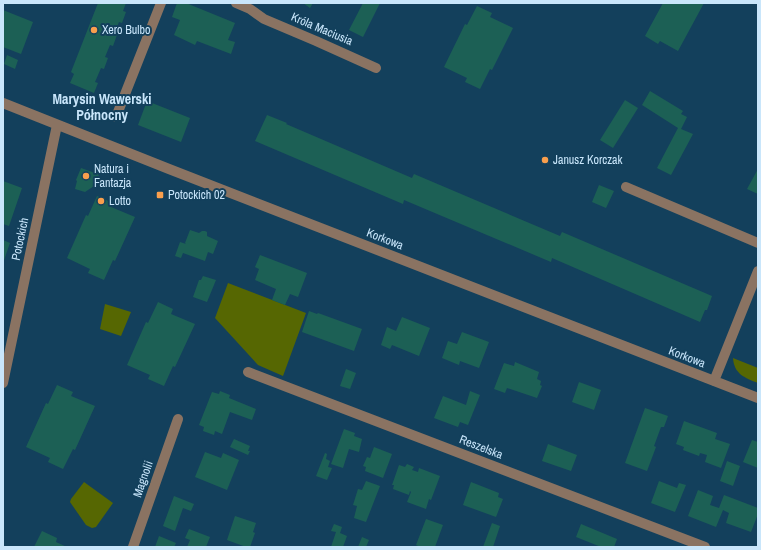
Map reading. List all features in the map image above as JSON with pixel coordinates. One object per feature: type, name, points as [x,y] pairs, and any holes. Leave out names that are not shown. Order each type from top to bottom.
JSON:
[{"type":"street","points":[[116,117],[161,3]]},
{"type":"street","name":"Króla Maciusia","points":[[236,3],[250,9],[264,19],[376,68]]},
{"type":"street","name":"Korkowa","points":[[3,103],[758,398]]},
{"type":"street","name":"Potockich","points":[[3,383],[57,125]]},
{"type":"street","points":[[626,187],[758,243]]},
{"type":"street","points":[[714,381],[758,271]]},
{"type":"street","name":"Reszelska","points":[[248,372],[705,547]]},
{"type":"street","name":"Magnolii","points":[[133,547],[178,419]]},
{"type":"green space","points":[[228,283],[306,313],[283,376],[258,365],[215,318]]},
{"type":"green space","points":[[105,304],[131,312],[121,336],[100,329]]},
{"type":"green space","points":[[733,358],[758,368],[758,383],[738,372]]},
{"type":"green space","points":[[84,482],[113,503],[96,527],[92,528],[86,525],[70,502]]},
{"type":"building","points":[[98,3],[126,3],[123,11],[126,12],[122,23],[119,22],[114,34],[117,35],[113,46],[110,45],[105,57],[108,58],[104,69],[101,68],[95,82],[98,83],[94,93],[70,83],[74,74],[71,72]]},
{"type":"building","points":[[177,3],[186,3],[235,23],[228,40],[235,42],[231,54],[197,41],[195,45],[174,35],[180,20],[172,17]]},
{"type":"building","points":[[303,3],[313,3],[310,8]]},
{"type":"building","points":[[363,3],[380,3],[363,37],[349,30]]},
{"type":"building","points":[[663,3],[704,3],[678,51],[660,41],[658,44],[645,36]]},
{"type":"building","points":[[477,6],[492,13],[490,17],[513,28],[492,70],[490,69],[480,89],[465,82],[467,78],[444,67],[465,24],[467,25]]},
{"type":"building","points":[[3,10],[33,22],[21,54],[3,47]]},
{"type":"building","points":[[7,55],[18,60],[15,69],[4,64]]},
{"type":"building","points":[[650,91],[683,111],[681,114],[687,117],[681,129],[693,134],[671,175],[657,168],[678,128],[642,105]]},
{"type":"building","points":[[625,100],[638,108],[613,148],[600,140]]},
{"type":"building","points":[[147,101],[190,118],[181,142],[138,125]]},
{"type":"building","points":[[267,115],[412,178],[414,174],[560,236],[562,232],[712,296],[707,310],[705,310],[700,322],[552,258],[551,262],[404,200],[403,204],[255,141]]},
{"type":"building","points":[[81,168],[99,175],[94,186],[85,192],[75,189],[76,180]]},
{"type":"building","points":[[758,169],[758,194],[747,189]]},
{"type":"building","points":[[3,181],[22,188],[9,226],[3,224]]},
{"type":"building","points":[[599,185],[614,191],[606,208],[592,202]]},
{"type":"building","points":[[97,196],[113,203],[111,207],[135,217],[115,261],[113,260],[104,280],[88,273],[90,269],[67,258],[86,215],[88,216]]},
{"type":"building","points":[[190,230],[199,233],[205,231],[207,232],[207,236],[218,241],[213,254],[208,252],[205,261],[183,253],[181,258],[175,256],[180,242],[186,244],[185,243]]},
{"type":"building","points":[[3,240],[10,243],[3,263]]},
{"type":"building","points":[[260,255],[307,273],[298,297],[290,294],[285,305],[272,300],[276,289],[255,280],[259,269],[255,267]]},
{"type":"building","points":[[203,276],[216,280],[207,302],[193,297],[199,280],[201,280]]},
{"type":"building","points":[[158,302],[173,309],[171,314],[195,324],[175,367],[173,366],[164,386],[148,379],[150,375],[127,365],[146,322],[148,323]]},
{"type":"building","points":[[309,311],[362,329],[354,351],[302,332]]},
{"type":"building","points":[[402,317],[430,328],[419,356],[392,345],[390,349],[381,345],[387,327],[396,331]]},
{"type":"building","points":[[462,332],[489,342],[479,368],[460,361],[459,365],[442,358],[448,341],[457,344]]},
{"type":"building","points":[[515,362],[539,372],[537,379],[541,381],[540,385],[542,386],[537,398],[507,388],[505,393],[494,389],[504,363],[514,366]]},
{"type":"building","points":[[346,369],[356,373],[350,389],[340,386]]},
{"type":"building","points":[[579,382],[601,390],[594,410],[572,402]]},
{"type":"building","points":[[57,385],[73,392],[71,396],[95,406],[75,450],[73,449],[63,469],[48,462],[50,458],[26,447],[46,403],[48,404]]},
{"type":"building","points":[[220,391],[230,395],[229,398],[256,409],[252,420],[230,412],[222,434],[215,431],[214,435],[203,431],[204,427],[199,425],[212,392],[219,394]]},
{"type":"building","points":[[470,391],[480,395],[468,425],[460,422],[458,427],[434,418],[443,396],[466,405]]},
{"type":"building","points":[[645,408],[668,416],[664,427],[661,427],[654,446],[656,447],[647,471],[625,463]]},
{"type":"building","points":[[684,421],[717,433],[715,439],[730,444],[721,468],[705,462],[707,455],[700,453],[699,456],[683,450],[684,447],[676,444]]},
{"type":"building","points":[[344,429],[355,433],[354,436],[362,439],[359,452],[349,449],[343,468],[331,464]]},
{"type":"building","points":[[234,439],[250,446],[248,455],[230,447]]},
{"type":"building","points":[[752,440],[758,442],[758,468],[743,462]]},
{"type":"building","points":[[548,444],[577,455],[571,471],[542,461]]},
{"type":"building","points":[[374,447],[392,454],[383,478],[365,471],[366,467],[363,466],[367,457],[370,458]]},
{"type":"building","points":[[205,452],[221,458],[223,453],[239,460],[227,490],[195,477]]},
{"type":"building","points":[[325,453],[327,454],[326,459],[330,461],[328,467],[332,468],[327,480],[316,476]]},
{"type":"building","points":[[727,461],[740,466],[733,486],[720,481]]},
{"type":"building","points":[[407,464],[414,467],[412,470],[418,472],[419,468],[440,476],[426,509],[407,502],[411,492],[410,491],[409,495],[393,489],[394,485],[392,485],[399,465],[405,467]]},
{"type":"building","points":[[366,481],[380,486],[366,522],[354,518],[357,506],[353,505],[358,489],[362,490]]},
{"type":"building","points":[[659,481],[677,488],[679,483],[686,485],[675,512],[651,503]]},
{"type":"building","points":[[471,482],[499,493],[498,497],[503,499],[496,517],[463,505]]},
{"type":"building","points":[[698,490],[713,496],[710,505],[719,508],[724,495],[758,508],[758,514],[751,532],[726,523],[729,513],[723,510],[716,527],[688,516]]},
{"type":"building","points":[[174,496],[194,504],[191,511],[183,508],[175,531],[163,526]]},
{"type":"building","points":[[235,516],[256,523],[253,532],[255,533],[250,547],[227,540]]},
{"type":"building","points":[[426,519],[443,525],[435,547],[420,547],[416,545]]},
{"type":"building","points":[[492,523],[500,526],[493,547],[483,547]]},
{"type":"building","points":[[334,524],[342,527],[340,533],[347,536],[343,547],[331,547],[336,532],[331,531]]},
{"type":"building","points":[[581,524],[617,539],[614,547],[601,547],[576,537]]},
{"type":"building","points":[[189,529],[210,537],[206,547],[187,547],[190,540],[185,538]]},
{"type":"building","points":[[42,531],[57,538],[56,542],[67,547],[34,547]]},
{"type":"building","points":[[159,536],[176,543],[174,547],[155,547]]},
{"type":"building","points":[[362,537],[369,540],[366,547],[358,547]]},
{"type":"place","name":"Xero Bulbo","points":[[94,30]]},
{"type":"place","name":"Janusz Korczak","points":[[545,160]]},
{"type":"place","name":"Natura i Fantazja","points":[[86,176]]},
{"type":"place","name":"Potockich 02","points":[[160,195]]},
{"type":"place","name":"Lotto","points":[[101,201]]},
{"type":"district","name":"Marysin Wawerski Północny","points":[[102,108]]}]
